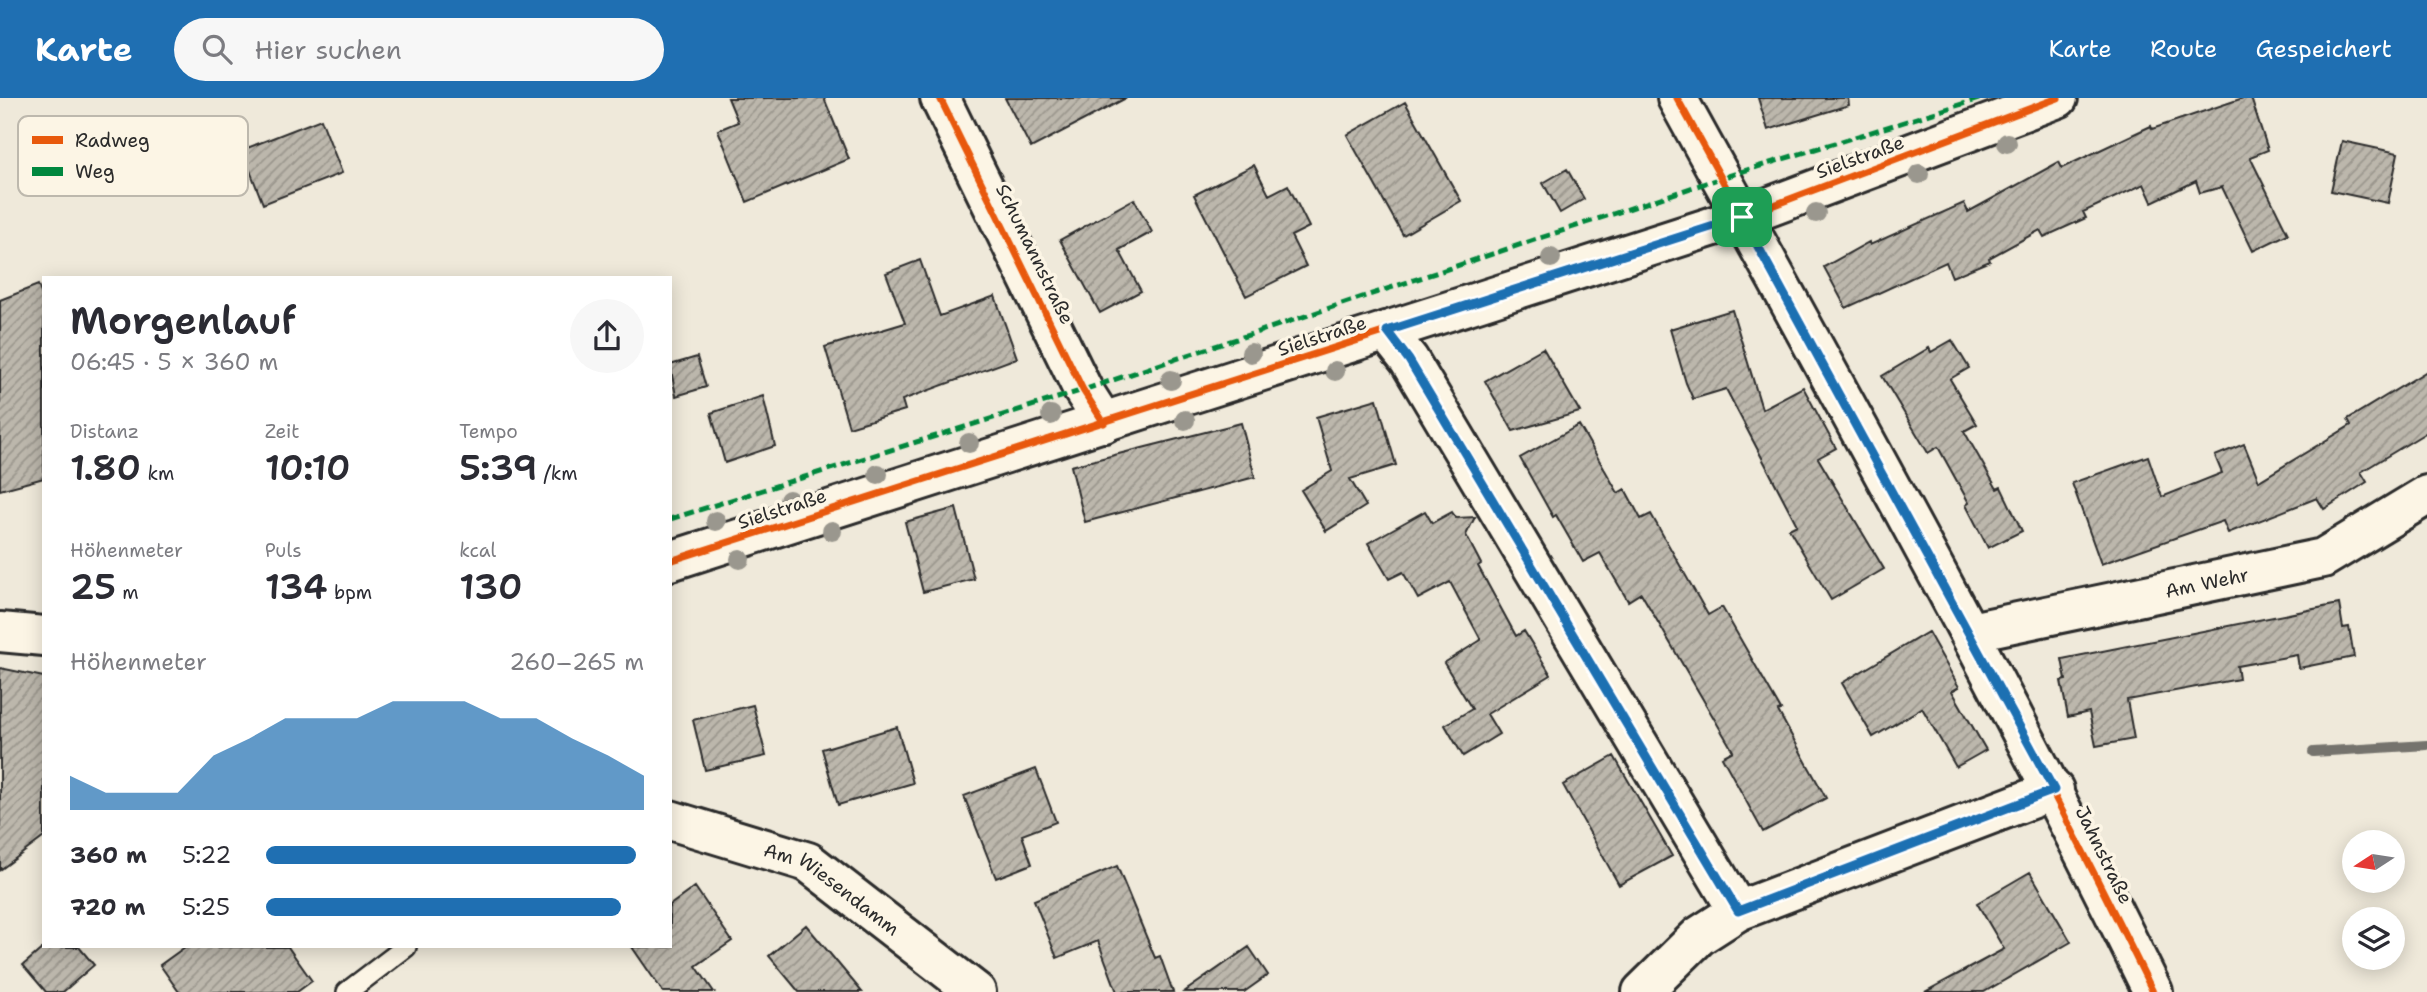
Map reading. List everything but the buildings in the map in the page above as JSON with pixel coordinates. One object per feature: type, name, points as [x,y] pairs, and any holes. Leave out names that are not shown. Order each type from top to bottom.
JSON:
[{"type":"street","name":"Schumannstraße","points":[[940,98],[1083,390],[1104,423]]},
{"type":"street","name":"Jahnstraße","points":[[1677,98],[1970,632],[2054,790],[2153,992]]},
{"type":"street","name":"Sielstraße","points":[[672,560],[1742,217],[2058,98]]},
{"type":"street","points":[[1387,331],[1409,360],[1738,911]]},
{"type":"street","name":"Am Wehr","points":[[1970,632],[2323,558],[2427,495]]},
{"type":"street","points":[[0,632],[42,636]]},
{"type":"street","points":[[1642,992],[1699,936],[1738,911],[2054,790]]},
{"type":"street","name":"Am Wiesendamm","points":[[672,821],[808,862],[976,992]]},
{"type":"lane","points":[[347,992],[405,948]]},
{"type":"waterway","points":[[2313,752],[2427,745]]},
{"type":"marked path","points":[[672,518],[1083,390],[1721,178],[1982,98]]},
{"type":"cycle path","points":[[940,98],[1083,390],[1104,423]]},
{"type":"cycle path","points":[[1677,98],[1980,654],[2153,992]]},
{"type":"cycle path","points":[[672,560],[1742,217],[2058,98]]},
{"type":"route","points":[[1742,217],[2054,790],[1738,911],[1409,360],[1387,331],[1742,217]]}]
